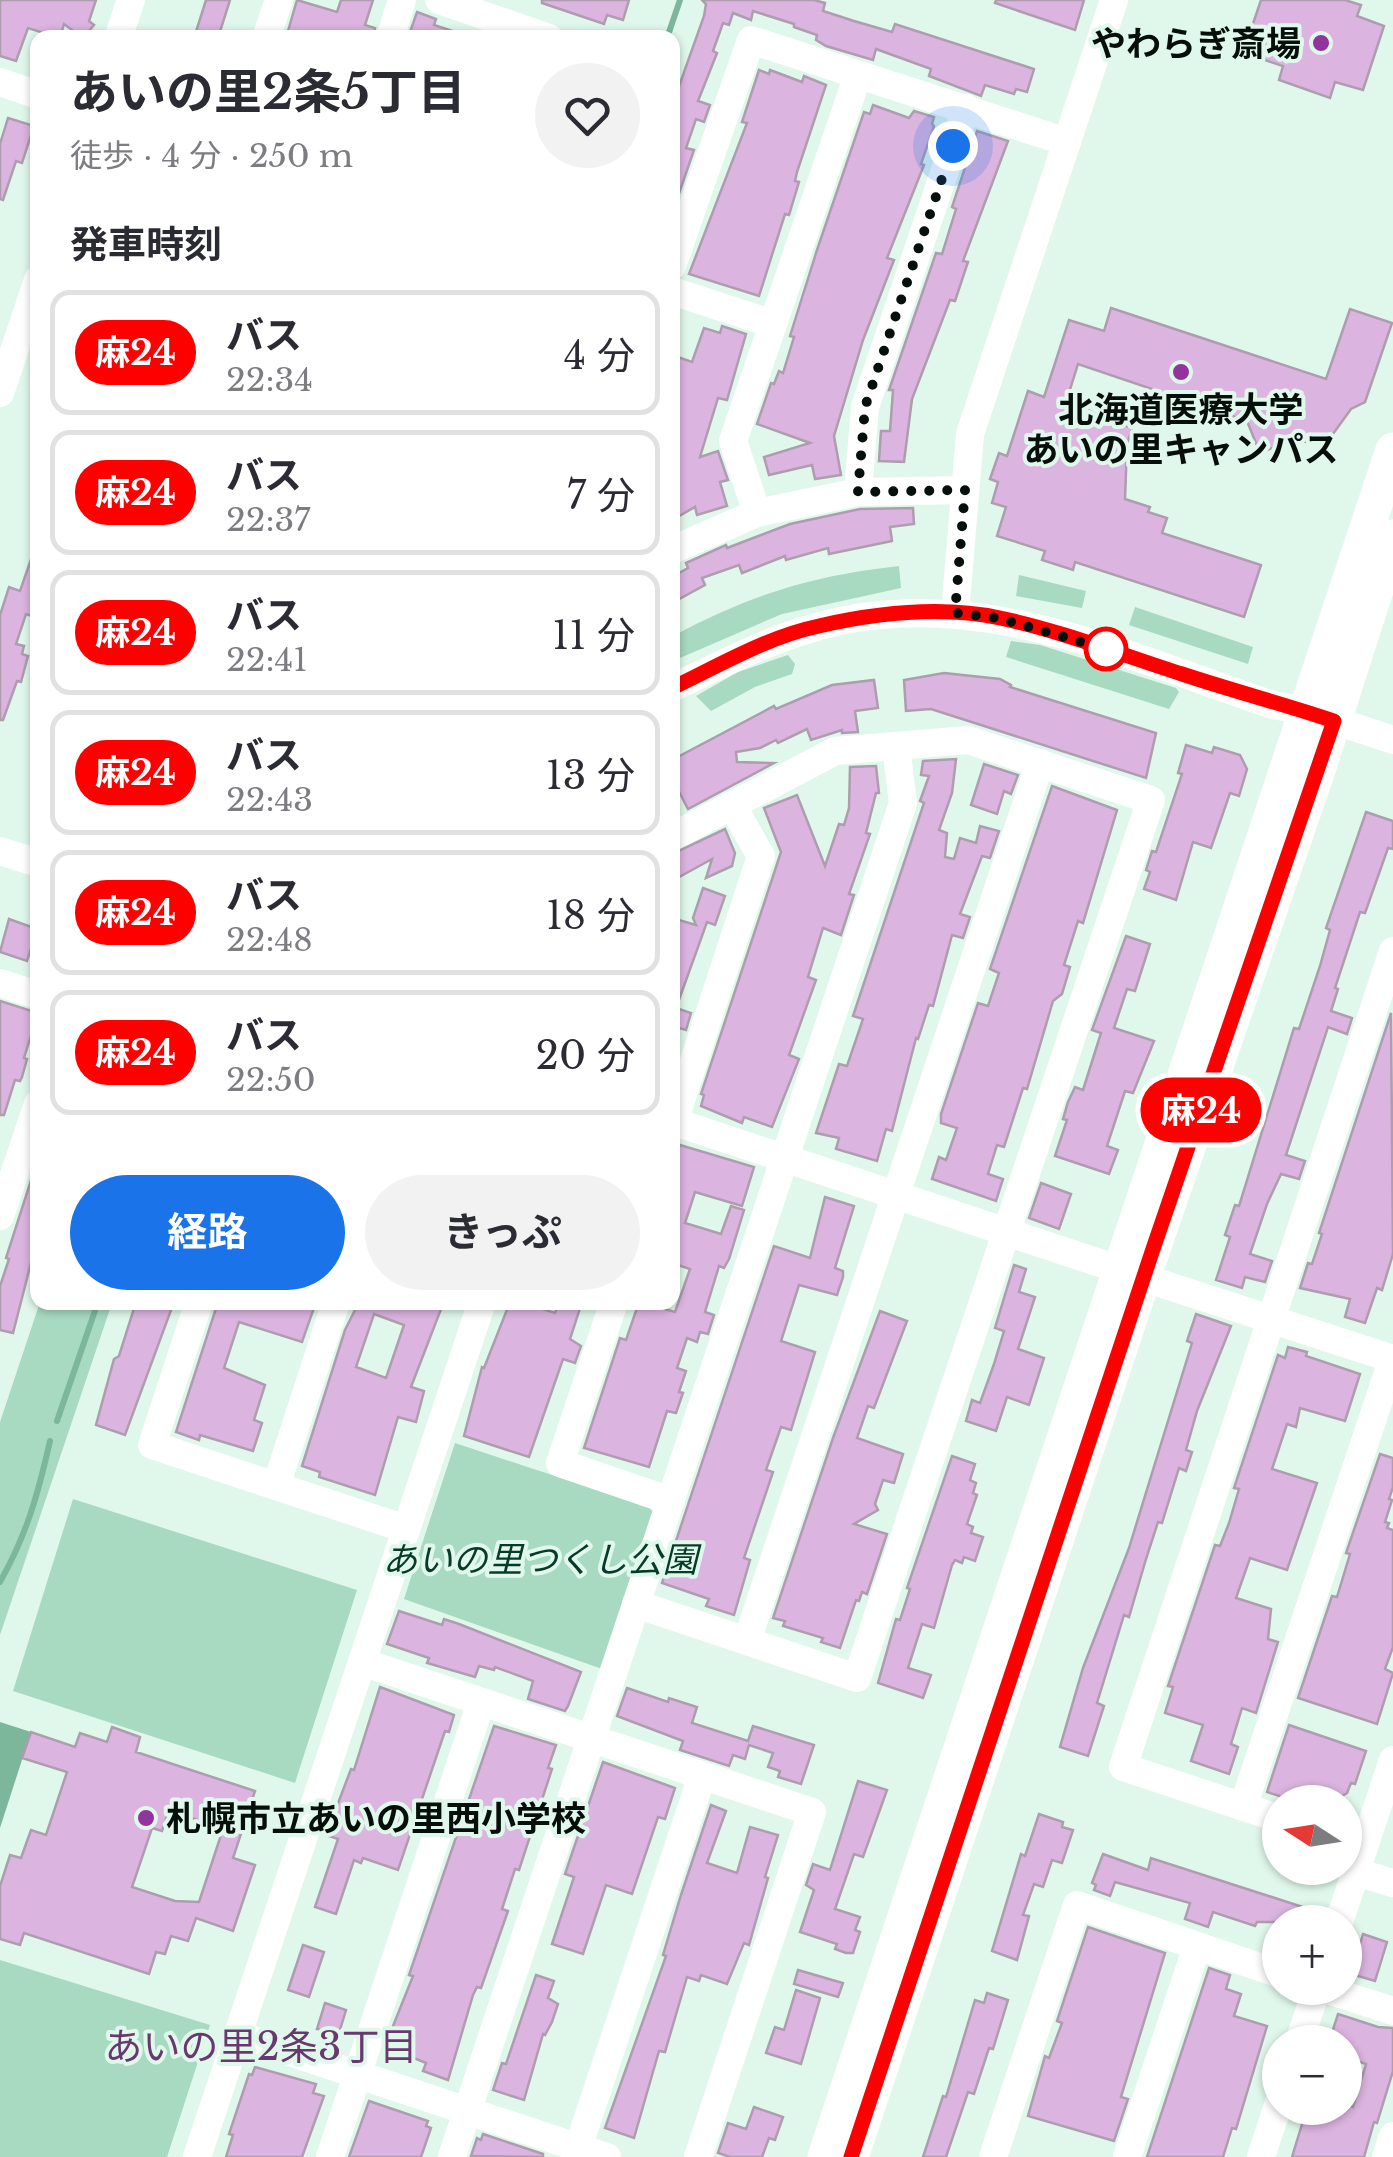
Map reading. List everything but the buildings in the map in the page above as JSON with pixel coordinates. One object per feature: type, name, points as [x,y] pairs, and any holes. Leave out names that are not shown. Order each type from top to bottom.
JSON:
[{"type":"main road","points":[[825,2157],[1132,1274],[1320,716],[1393,450]]},
{"type":"main road","points":[[1320,716],[1393,537]]},
{"type":"main road","points":[[851,2157],[1132,1274]]},
{"type":"street","points":[[121,30],[131,0]]},
{"type":"street","points":[[269,30],[278,0]]},
{"type":"street","points":[[393,30],[402,0]]},
{"type":"street","points":[[440,0],[509,30]]},
{"type":"street","points":[[955,613],[970,434],[1114,0]]},
{"type":"street","points":[[680,243],[751,40],[1067,142]]},
{"type":"street","points":[[757,513],[733,441],[858,75]]},
{"type":"street","points":[[0,82],[30,91]]},
{"type":"street","points":[[858,492],[865,407],[966,108]]},
{"type":"street","points":[[680,293],[774,324]]},
{"type":"street","points":[[0,393],[27,346]]},
{"type":"street","points":[[680,547],[757,513],[858,492],[965,490]]},
{"type":"street","points":[[680,684],[760,645],[817,626],[892,615],[955,613],[1046,629],[1393,740]]},
{"type":"street","points":[[636,1604],[857,1678],[1151,800],[968,740],[835,751],[680,833]]},
{"type":"street","points":[[452,2157],[903,803],[896,746]]},
{"type":"street","points":[[747,1641],[1040,763]]},
{"type":"street","points":[[680,1102],[761,856],[732,806]]},
{"type":"street","points":[[0,851],[30,860]]},
{"type":"street","points":[[1262,1813],[1124,1767],[1393,951]]},
{"type":"street","points":[[0,983],[30,992]]},
{"type":"street","points":[[680,1125],[1393,1359],[1243,1807]]},
{"type":"street","points":[[0,1216],[30,1128]]},
{"type":"street","points":[[196,1310],[152,1445],[406,1529]]},
{"type":"street","points":[[276,1486],[333,1310]]},
{"type":"street","points":[[197,2157],[476,1310]]},
{"type":"street","points":[[611,1310],[560,1462],[671,1501]]},
{"type":"street","points":[[362,1662],[812,1812],[698,2157]]},
{"type":"street","points":[[330,2157],[481,1702]]},
{"type":"street","points":[[1362,1836],[1393,1760]]},
{"type":"street","points":[[577,2152],[702,1776]]},
{"type":"street","points":[[1362,1859],[1393,1883]]},
{"type":"street","points":[[993,2157],[1077,1905],[1262,1968]]},
{"type":"street","points":[[1127,2157],[1198,1946]]},
{"type":"street","points":[[1362,2002],[1393,2012]]},
{"type":"street","points":[[238,2034],[467,2110],[577,2152],[607,2157]]},
{"type":"street","points":[[1261,2157],[1272,2125]]},
{"type":"street","points":[[1386,2157],[1393,2136]]},
{"type":"green space","points":[[899,566],[901,588],[782,614],[680,658],[680,633],[782,589],[837,575]]},
{"type":"green space","points":[[1019,575],[1086,591],[1082,608],[1016,596]]},
{"type":"green space","points":[[1135,607],[1253,647],[1248,664],[1129,625]]},
{"type":"green space","points":[[1011,641],[1040,645],[1179,692],[1169,709],[1006,657]]},
{"type":"green space","points":[[788,655],[795,664],[792,674],[755,687],[711,711],[696,696],[738,672]]},
{"type":"green space","points":[[37,1310],[110,1310],[0,1635],[0,1422]]},
{"type":"green space","name":"あいの里つくし公園","points":[[455,1443],[649,1507],[654,1514],[602,1669],[404,1599]]},
{"type":"green space","points":[[73,1499],[357,1590],[295,1783],[13,1691]]},
{"type":"green space","points":[[0,1960],[210,2025],[167,2157],[0,2157]]},
{"type":"shaded area","points":[[0,1722],[31,1732],[0,1828]]},
{"type":"waterway","points":[[670,30],[680,0]]},
{"type":"waterway","points":[[57,1421],[95,1310]]},
{"type":"waterway","points":[[0,1582],[31,1513],[50,1441]]},
{"type":"bus line","name":"麻24","points":[[680,684],[760,645],[817,626],[892,615],[955,613],[1046,629],[1334,721],[1153,1249],[851,2157]]},
{"type":"place","name":"やわらぎ斎場","points":[[1321,43]]},
{"type":"place","name":"北海道医療大学 あいの里キャンパス","points":[[1181,372]]},
{"type":"place","name":"札幌市立あいの里西小学校","points":[[146,1818]]},
{"type":"district","name":"あいの里2条3丁目","points":[[261,2046]]},
{"type":"route","points":[[953,146],[865,407],[858,492],[965,490],[955,613],[1046,629],[1106,649]]}]
